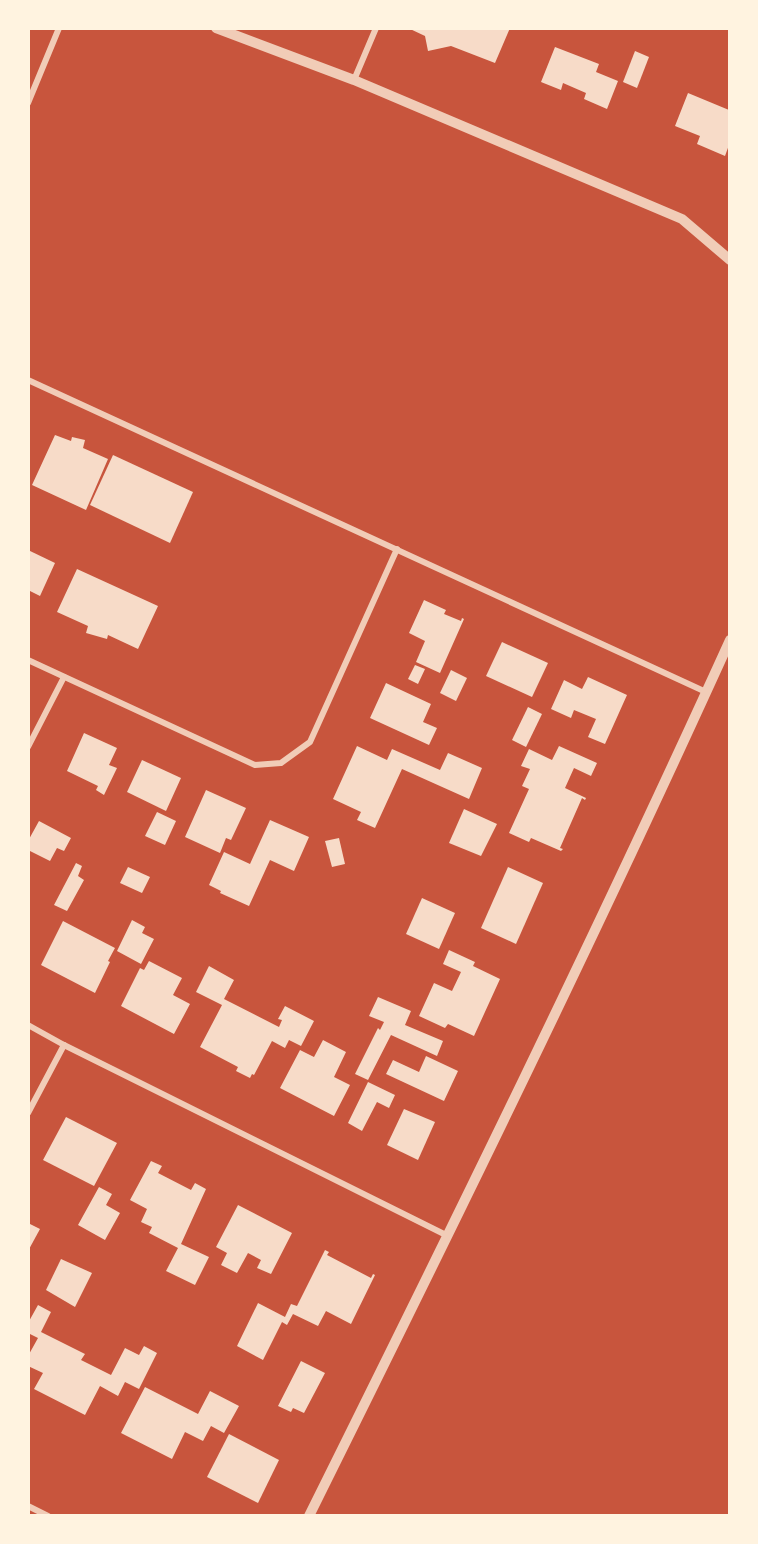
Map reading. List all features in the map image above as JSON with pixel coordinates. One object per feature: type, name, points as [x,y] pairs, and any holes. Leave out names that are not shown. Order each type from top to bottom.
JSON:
[{"type":"street","points":[[28,103],[59,28]]},
{"type":"street","points":[[216,28],[354,80],[682,219],[729,260]]},
{"type":"street","points":[[354,80],[376,28]]},
{"type":"street","points":[[28,380],[706,692]]},
{"type":"street","points":[[28,660],[255,765],[281,763],[310,742],[397,549]]},
{"type":"street","points":[[309,1515],[448,1236],[594,934],[729,640]]},
{"type":"street","points":[[28,747],[64,677]]},
{"type":"street","points":[[28,1025],[448,1236]]},
{"type":"street","points":[[28,1113],[64,1045]]},
{"type":"street","points":[[28,1506],[48,1515]]},
{"type":"building","points":[[408,28],[510,28],[495,63],[451,46],[428,51],[425,36]]},
{"type":"building","points":[[555,47],[599,64],[596,72],[618,81],[607,109],[584,99],[586,93],[563,83],[561,90],[541,82]]},
{"type":"building","points":[[635,51],[649,57],[637,88],[623,82]]},
{"type":"building","points":[[688,93],[729,110],[729,145],[725,156],[697,144],[700,136],[675,126]]},
{"type":"building","points":[[55,435],[71,441],[72,437],[85,440],[83,448],[108,459],[86,510],[32,485]]},
{"type":"building","points":[[113,455],[193,492],[170,543],[90,505]]},
{"type":"building","points":[[28,550],[55,563],[40,596],[28,590]]},
{"type":"building","points":[[77,569],[158,606],[138,649],[108,635],[107,639],[86,633],[88,626],[57,612]]},
{"type":"building","points":[[424,600],[446,610],[444,614],[461,621],[462,618],[464,619],[440,673],[416,662],[425,641],[409,633]]},
{"type":"building","points":[[502,642],[548,663],[532,697],[486,676]]},
{"type":"building","points":[[415,665],[425,669],[418,684],[408,679]]},
{"type":"building","points":[[451,670],[467,678],[456,701],[440,693]]},
{"type":"building","points":[[588,677],[627,695],[605,744],[588,737],[596,719],[574,710],[571,718],[551,709],[564,680],[582,689]]},
{"type":"building","points":[[386,683],[431,704],[423,722],[437,728],[429,745],[370,718]]},
{"type":"building","points":[[528,707],[542,714],[526,747],[512,740]]},
{"type":"building","points":[[84,733],[117,748],[109,765],[117,768],[104,795],[96,790],[98,786],[67,771]]},
{"type":"building","points":[[357,746],[387,760],[392,749],[440,770],[448,753],[482,768],[469,799],[402,769],[375,828],[357,820],[361,812],[333,799]]},
{"type":"building","points":[[559,746],[597,763],[591,776],[574,768],[565,788],[586,798],[585,800],[582,798],[560,848],[563,849],[561,851],[531,838],[529,842],[509,833],[529,789],[522,786],[530,769],[521,766],[529,749],[552,760]]},
{"type":"building","points":[[142,760],[181,778],[166,811],[127,792]]},
{"type":"building","points":[[206,790],[246,808],[231,840],[226,838],[220,853],[185,837]]},
{"type":"building","points":[[464,809],[497,824],[481,856],[449,843]]},
{"type":"building","points":[[157,812],[176,821],[165,845],[145,836]]},
{"type":"building","points":[[270,820],[309,837],[294,871],[270,860],[249,906],[220,893],[221,891],[209,885],[224,852],[250,864]]},
{"type":"building","points":[[39,821],[71,838],[64,851],[57,848],[50,861],[28,850],[28,841]]},
{"type":"building","points":[[339,838],[345,864],[332,867],[325,841]]},
{"type":"building","points":[[76,863],[82,866],[78,876],[84,880],[67,911],[54,905]]},
{"type":"building","points":[[128,867],[150,877],[142,893],[120,883]]},
{"type":"building","points":[[508,867],[543,883],[516,944],[481,928]]},
{"type":"building","points":[[422,898],[455,913],[439,949],[406,934]]},
{"type":"building","points":[[132,920],[145,927],[142,933],[154,939],[141,964],[117,951]]},
{"type":"building","points":[[63,921],[115,948],[95,993],[41,965]]},
{"type":"building","points":[[449,950],[475,962],[473,966],[500,979],[474,1036],[448,1024],[445,1028],[419,1016],[434,983],[452,991],[461,972],[443,964]]},
{"type":"building","points":[[149,961],[182,978],[173,995],[190,1004],[174,1034],[121,1006],[140,968],[144,970]]},
{"type":"building","points":[[209,966],[234,980],[224,999],[279,1027],[282,1020],[278,1019],[285,1006],[314,1021],[301,1046],[289,1040],[285,1048],[272,1041],[254,1075],[252,1074],[250,1078],[236,1071],[238,1067],[200,1047],[222,1005],[196,992]]},
{"type":"building","points":[[378,997],[411,1011],[405,1025],[443,1041],[437,1056],[391,1035],[368,1080],[355,1074],[378,1028],[380,1030],[384,1022],[369,1016]]},
{"type":"building","points":[[323,1040],[346,1052],[334,1077],[350,1085],[334,1116],[280,1088],[300,1050],[314,1057]]},
{"type":"building","points":[[426,1056],[458,1071],[444,1101],[386,1074],[393,1060],[419,1072]]},
{"type":"building","points":[[368,1082],[395,1095],[389,1108],[377,1102],[362,1131],[348,1123]]},
{"type":"building","points":[[404,1109],[435,1122],[418,1160],[387,1145]]},
{"type":"building","points":[[66,1117],[117,1143],[94,1186],[43,1160]]},
{"type":"building","points":[[151,1161],[162,1166],[158,1173],[191,1190],[195,1183],[206,1189],[181,1244],[209,1257],[195,1285],[166,1271],[178,1248],[149,1233],[152,1227],[141,1222],[147,1209],[130,1200]]},
{"type":"building","points":[[99,1187],[112,1194],[106,1205],[120,1213],[105,1240],[78,1225]]},
{"type":"building","points":[[238,1205],[292,1233],[271,1274],[257,1268],[261,1260],[248,1253],[237,1273],[221,1265],[227,1253],[216,1247]]},
{"type":"building","points":[[28,1223],[40,1229],[28,1251]]},
{"type":"building","points":[[325,1250],[329,1252],[327,1255],[371,1278],[373,1274],[375,1275],[351,1324],[326,1311],[318,1326],[293,1314],[287,1325],[282,1322],[263,1360],[237,1346],[258,1303],[285,1317],[291,1304],[297,1306]]},
{"type":"building","points":[[61,1259],[92,1273],[75,1307],[46,1290]]},
{"type":"building","points":[[38,1305],[51,1312],[41,1332],[85,1354],[81,1360],[111,1375],[125,1348],[139,1355],[144,1346],[157,1353],[139,1389],[125,1382],[118,1396],[100,1386],[85,1415],[34,1389],[43,1373],[28,1366],[28,1356],[38,1338],[28,1333],[28,1323]]},
{"type":"building","points":[[301,1361],[325,1373],[304,1413],[293,1408],[291,1412],[278,1406]]},
{"type":"building","points":[[145,1387],[198,1414],[210,1391],[239,1406],[224,1433],[211,1426],[203,1441],[185,1432],[172,1459],[121,1433]]},
{"type":"building","points":[[229,1434],[279,1460],[258,1503],[207,1477]]}]
